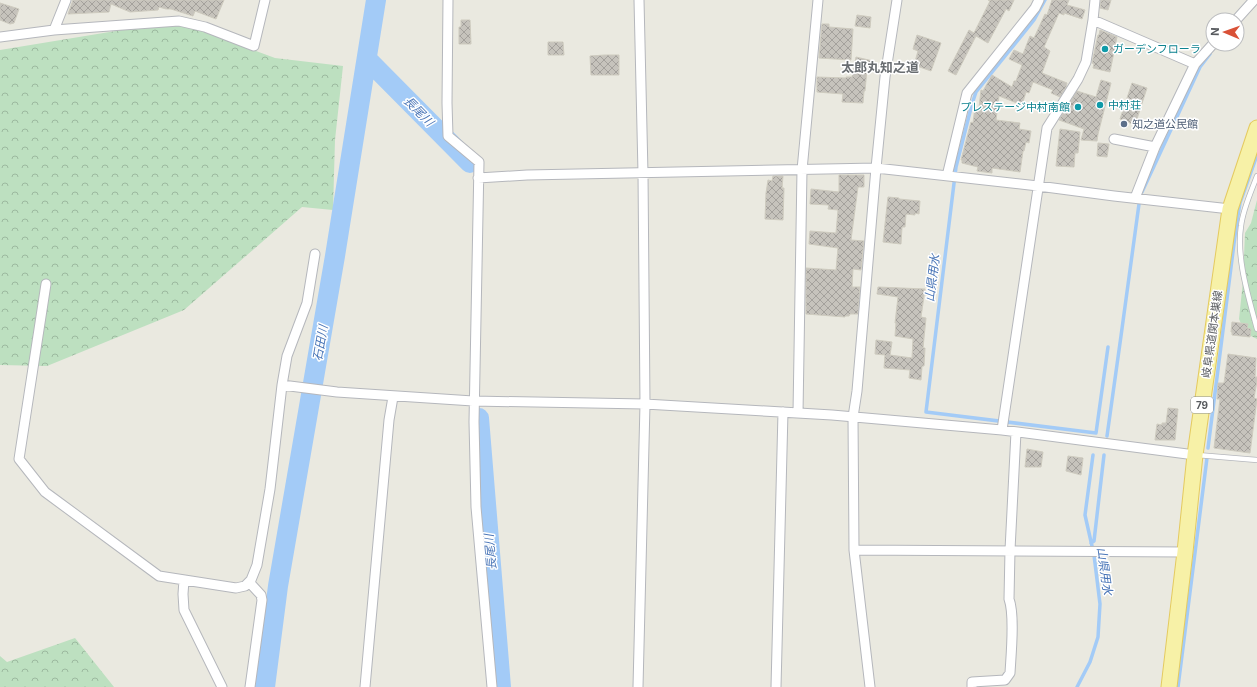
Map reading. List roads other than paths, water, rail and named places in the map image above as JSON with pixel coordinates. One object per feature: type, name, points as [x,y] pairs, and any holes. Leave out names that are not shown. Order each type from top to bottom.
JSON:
[{"type":"main road","name":"岐阜県道関本巣線","points":[[1169,687],[1186,552],[1195,455],[1237,210],[1257,128]]},
{"type":"street","points":[[54,30],[66,0]]},
{"type":"street","points":[[0,37],[54,30],[179,21],[205,27],[254,46],[266,0]]},
{"type":"street","points":[[448,0],[448,136],[479,162],[473,401],[476,507],[492,687]]},
{"type":"street","points":[[638,687],[645,404],[643,173],[639,0]]},
{"type":"street","points":[[798,413],[802,170],[818,0]]},
{"type":"street","points":[[870,687],[854,550],[853,418],[857,391],[885,78],[897,0]]},
{"type":"street","points":[[952,176],[967,93],[1039,0]]},
{"type":"street","points":[[1002,430],[1047,128],[1078,79],[1086,62],[1095,0]]},
{"type":"street","points":[[1243,12],[1254,0]]},
{"type":"street","points":[[1093,20],[1195,64]]},
{"type":"street","points":[[1135,198],[1155,147],[1195,64],[1206,52]]},
{"type":"street","points":[[1114,139],[1155,147]]},
{"type":"street","points":[[478,178],[527,175],[876,168],[1237,210]]},
{"type":"street","points":[[46,284],[19,459],[45,492],[159,576],[236,588],[245,586],[252,580],[257,565],[270,489],[282,385],[287,356],[307,302],[316,254]]},
{"type":"street","points":[[282,385],[393,397],[473,401],[645,404],[798,413],[1002,430],[1195,455]]},
{"type":"street","points":[[365,687],[389,420],[393,397]]},
{"type":"street","points":[[776,687],[783,412]]},
{"type":"street","points":[[972,687],[972,682],[1005,680],[1010,673],[1010,550],[1016,432]]},
{"type":"street","points":[[854,550],[1186,552]]},
{"type":"street","points":[[184,580],[184,610],[222,687]]},
{"type":"street","points":[[249,582],[261,595],[262,600],[250,687]]},
{"type":"lane","points":[[1257,176],[1237,210],[1240,227],[1240,254],[1257,330]]},
{"type":"lane","points":[[1195,455],[1257,460]]},
{"type":"waterway","name":"石田川","points":[[265,687],[278,586],[335,256],[376,0]]},
{"type":"waterway","name":"山県用水","points":[[1045,0],[1034,20],[976,92],[972,104],[956,167],[926,412],[1096,433],[1108,347]]},
{"type":"waterway","points":[[1142,192],[1200,67],[1210,54]]},
{"type":"waterway","name":"長尾川","points":[[367,59],[470,163]]},
{"type":"waterway","points":[[1208,448],[1240,203],[1257,155]]},
{"type":"waterway","points":[[1107,436],[1139,204]]},
{"type":"waterway","name":"長尾川","points":[[479,418],[501,687]]},
{"type":"waterway","name":"山県用水","points":[[1077,687],[1090,662],[1098,637],[1100,604],[1094,555],[1085,515],[1093,455]]},
{"type":"waterway","points":[[1091,543],[1094,541],[1104,455]]},
{"type":"waterway","points":[[1178,687],[1207,458]]},
{"type":"place","name":"ガーデンフローラ","points":[[1105,49]]},
{"type":"place","name":"中村荘","points":[[1100,105]]},
{"type":"place","name":"プレステージ中村南館","points":[[1078,107]]},
{"type":"place","name":"知之道公民館","points":[[1124,124]]},
{"type":"district","name":"太郎丸知之道","points":[[880,67]]}]
